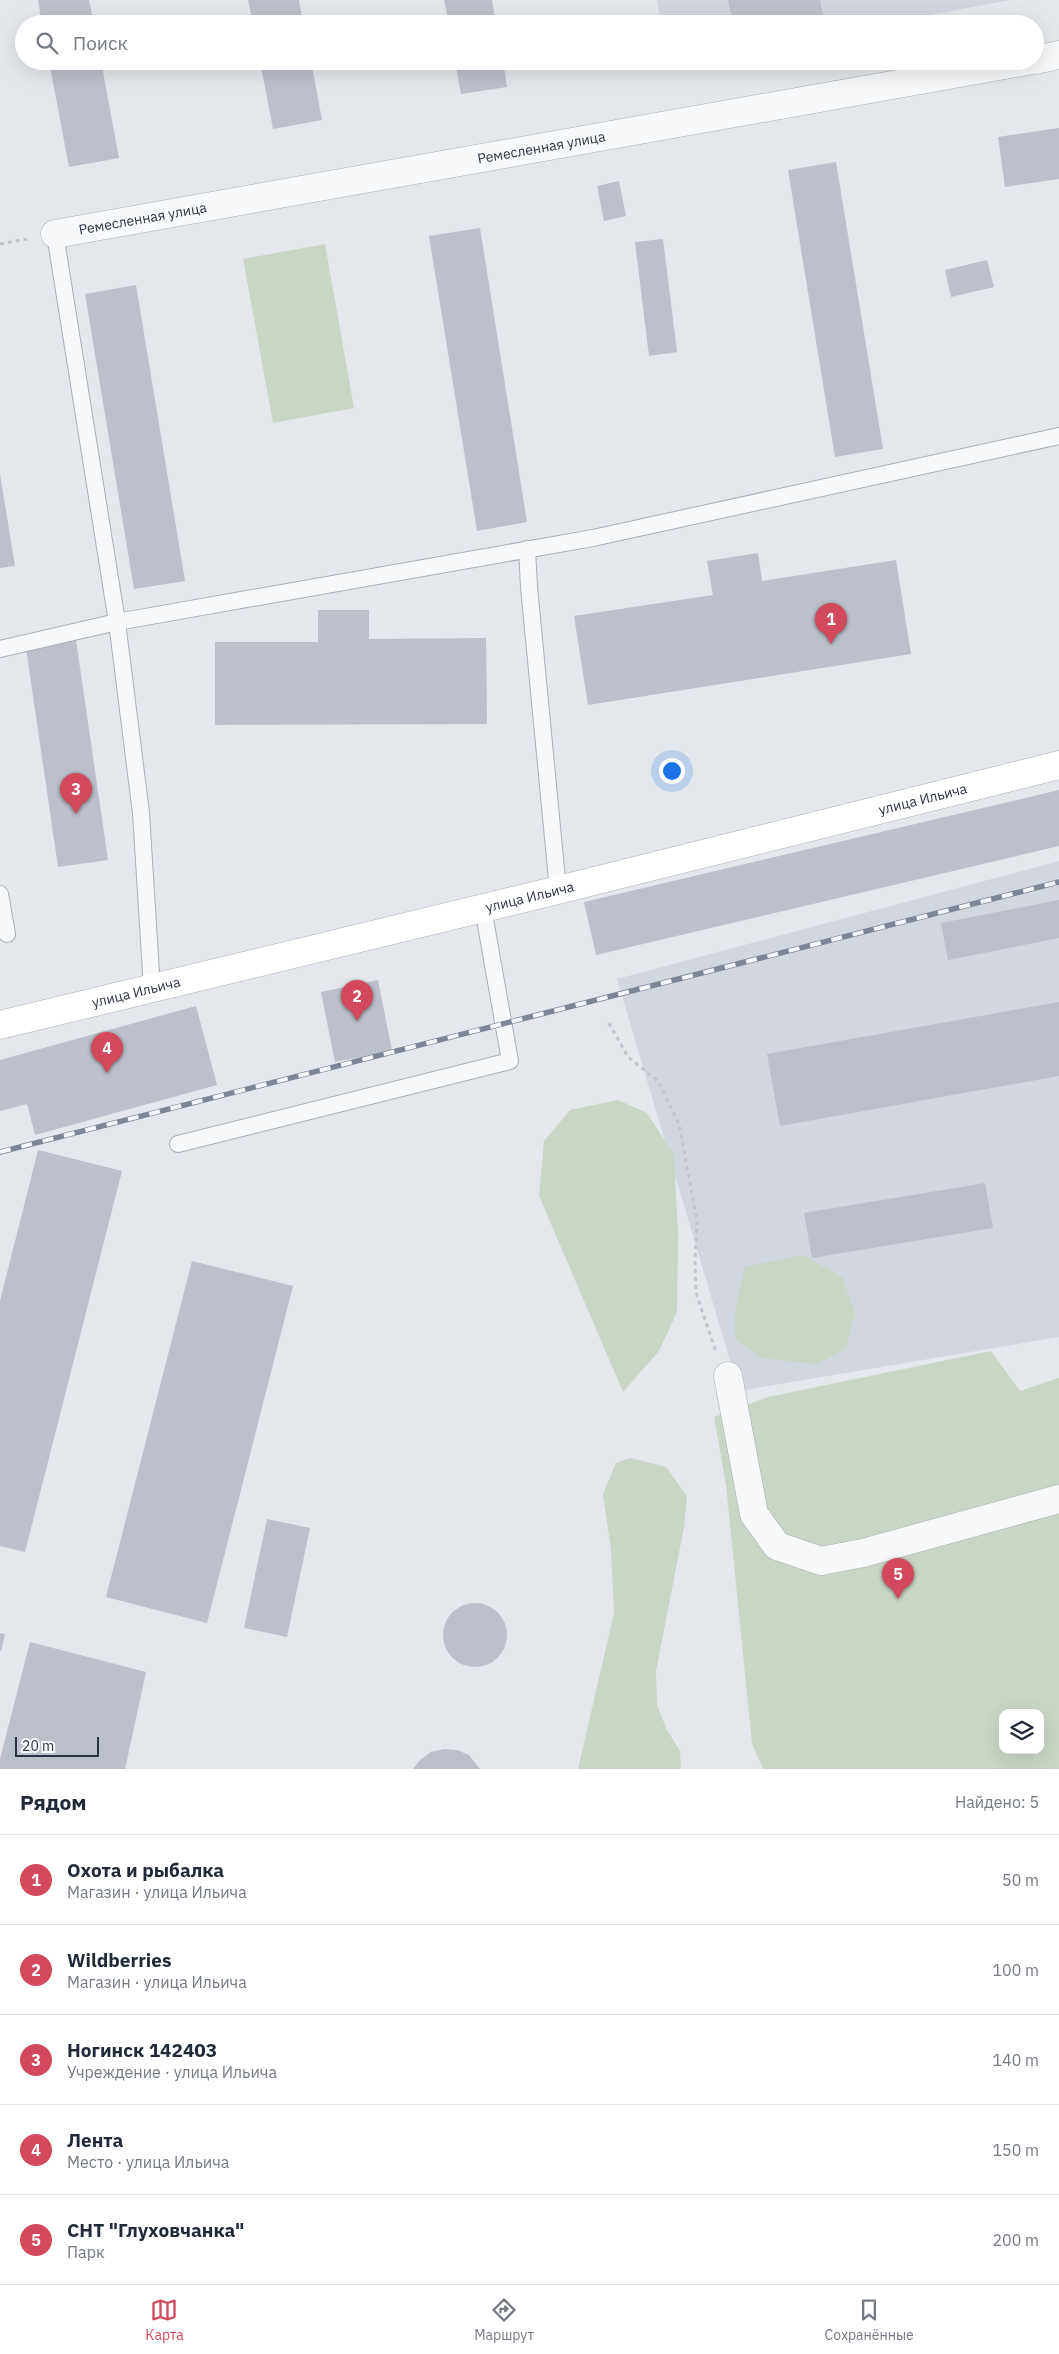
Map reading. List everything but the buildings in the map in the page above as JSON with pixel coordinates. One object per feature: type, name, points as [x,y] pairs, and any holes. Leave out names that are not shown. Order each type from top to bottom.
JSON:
[{"type":"main road","name":"улица Ильича","points":[[0,1025],[558,890],[1059,765]]},
{"type":"street","points":[[1044,58],[1059,56]]},
{"type":"street","name":"Ремесленная улица","points":[[55,234],[975,70]]},
{"type":"street","points":[[728,1376],[754,1514],[777,1546],[821,1561],[863,1553],[1059,1499]]},
{"type":"lane","points":[[55,234],[117,622],[141,813],[152,989]]},
{"type":"lane","points":[[0,649],[117,622],[593,538],[1059,436]]},
{"type":"lane","points":[[527,550],[528,587],[558,890]]},
{"type":"lane","points":[[0,894],[6,934]]},
{"type":"lane","points":[[178,1144],[510,1061],[484,908]]},
{"type":"path","points":[[609,1023],[628,1057],[658,1081],[679,1124],[697,1221],[696,1293],[706,1317],[713,1346],[728,1376]]},
{"type":"shaded area","points":[[657,0],[1011,0],[930,15],[660,15]]},
{"type":"shaded area","points":[[1059,861],[1059,1337],[739,1391],[617,979]]},
{"type":"green space","points":[[325,244],[354,408],[273,423],[243,259]]},
{"type":"green space","points":[[618,1100],[647,1113],[674,1155],[678,1234],[677,1312],[659,1351],[623,1392],[539,1196],[544,1141],[570,1110]]},
{"type":"green space","points":[[803,1255],[842,1277],[855,1313],[846,1349],[816,1364],[762,1358],[735,1340],[735,1310],[745,1267]]},
{"type":"green space","points":[[991,1351],[1020,1391],[1059,1378],[1059,1769],[763,1769],[752,1744],[726,1485],[714,1417],[768,1397]]},
{"type":"green space","points":[[630,1458],[666,1467],[687,1496],[684,1527],[656,1671],[657,1705],[667,1730],[680,1751],[681,1769],[578,1769],[614,1613],[611,1550],[603,1494],[616,1463]]},
{"type":"railway","points":[[0,1152],[1059,882]]},
{"type":"place","name":"Охота и рыбалка","points":[[831,644]]},
{"type":"place","name":"Ногинск 142403","points":[[76,814]]},
{"type":"place","name":"Wildberries","points":[[357,1021]]},
{"type":"place","name":"Лента","points":[[107,1073]]},
{"type":"place","name":"СНТ \"Глуховчанка\"","points":[[898,1599]]}]
